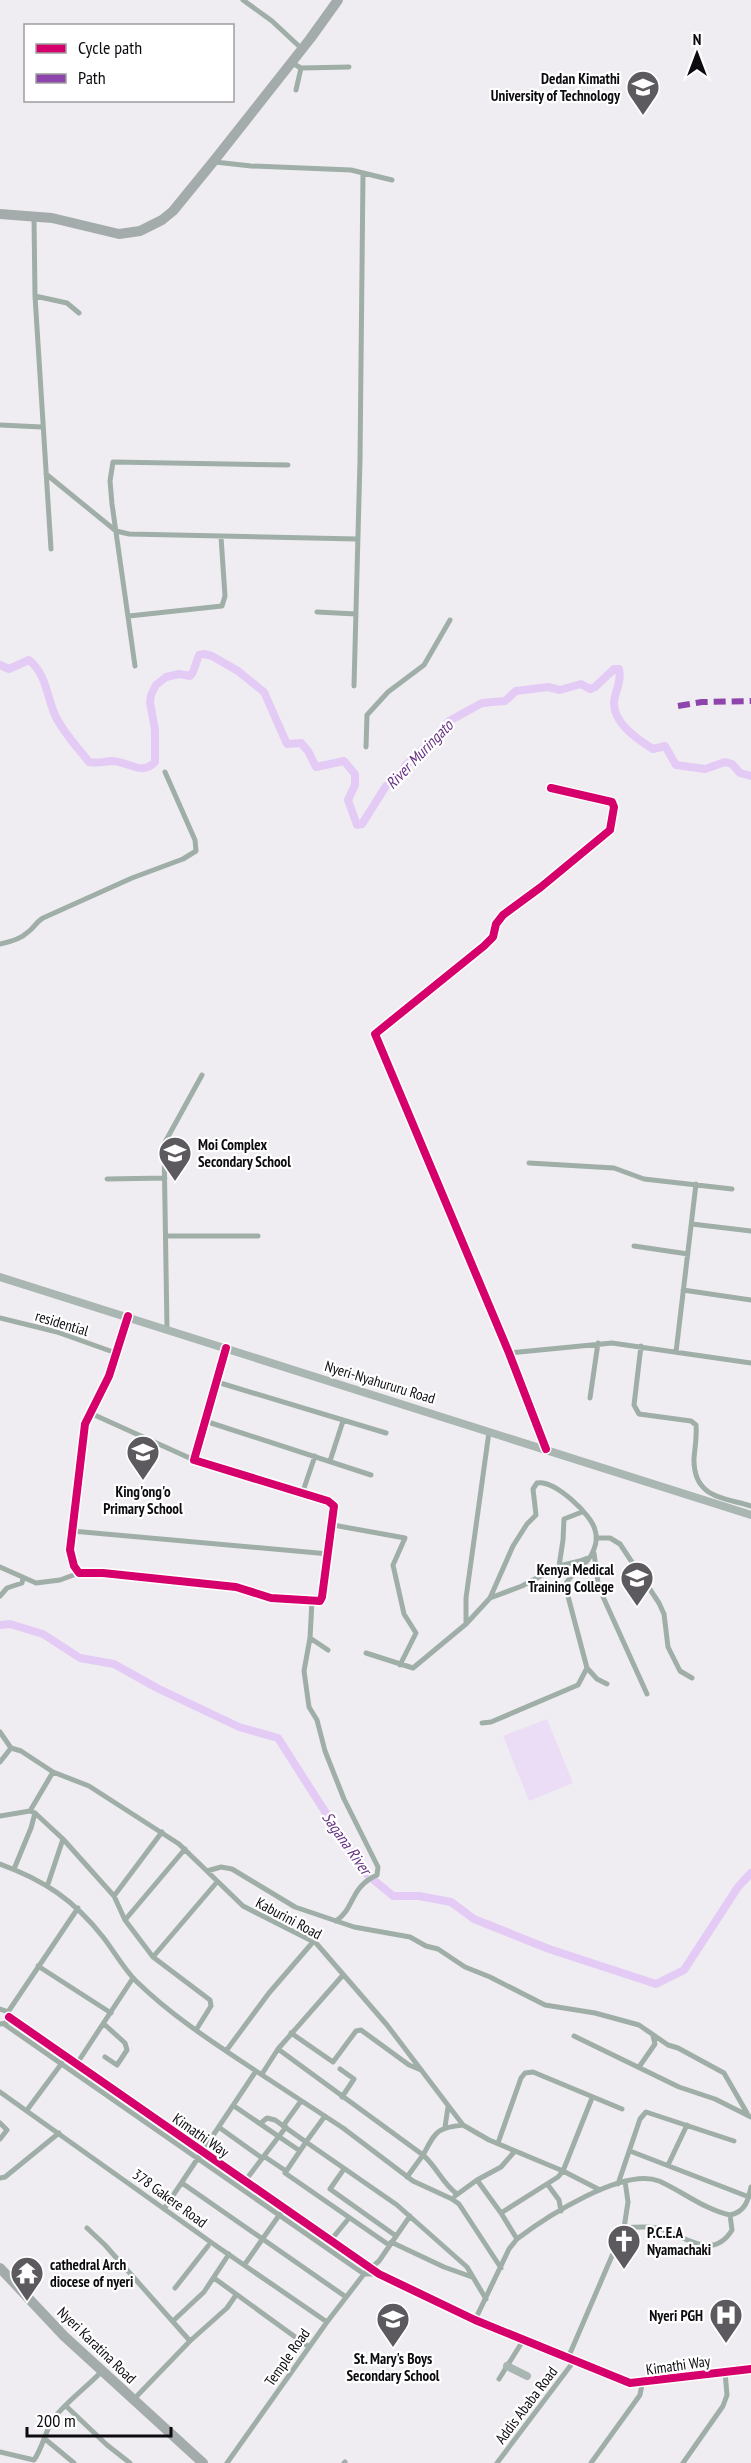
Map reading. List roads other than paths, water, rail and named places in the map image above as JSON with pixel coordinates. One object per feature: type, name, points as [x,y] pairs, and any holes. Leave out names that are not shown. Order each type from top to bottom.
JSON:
[{"type":"highway","points":[[0,214],[67,221],[119,234],[140,231],[152,226],[173,211],[238,128],[296,65],[302,49],[338,0]]},
{"type":"highway","name":"Nyeri Karatina Road","points":[[0,2268],[101,2372],[204,2463]]},
{"type":"main road","name":"Nyeri-Nyahururu Road","points":[[0,1277],[751,1515]]},
{"type":"main road","points":[[507,2366],[527,2376]]},
{"type":"street","points":[[243,0],[273,21],[302,49]]},
{"type":"street","points":[[296,90],[296,65],[349,67]]},
{"type":"street","points":[[213,162],[363,173],[392,180]]},
{"type":"street","points":[[354,686],[360,460],[363,173]]},
{"type":"street","points":[[33,216],[42,427],[51,549]]},
{"type":"street","points":[[35,296],[67,303],[79,313]]},
{"type":"street","points":[[0,425],[42,427]]},
{"type":"street","points":[[135,666],[110,482],[111,465],[115,461],[288,465]]},
{"type":"street","points":[[46,474],[116,531],[146,536],[357,539]]},
{"type":"street","points":[[129,616],[222,606],[225,596],[221,537]]},
{"type":"street","points":[[317,612],[356,615]]},
{"type":"street","points":[[366,747],[367,715],[388,692],[424,665],[450,620]]},
{"type":"street","points":[[0,944],[30,932],[37,921],[43,918],[132,878],[183,859],[196,851],[195,840],[165,772]]},
{"type":"street","points":[[546,1449],[509,1353],[375,1034],[484,946],[493,937],[496,924],[503,915],[610,830],[614,807],[612,802],[551,788]]},
{"type":"street","points":[[167,1329],[164,1144],[202,1075]]},
{"type":"street","points":[[528,1163],[614,1168],[644,1179],[732,1189]]},
{"type":"street","points":[[107,1179],[165,1178]]},
{"type":"street","points":[[676,1352],[696,1184]]},
{"type":"street","points":[[692,1224],[751,1231]]},
{"type":"street","points":[[166,1236],[258,1236]]},
{"type":"street","points":[[634,1246],[688,1254]]},
{"type":"street","points":[[683,1290],[751,1300]]},
{"type":"street","points":[[79,1573],[70,1557],[83,1436],[90,1413],[101,1394],[128,1316]]},
{"type":"street","name":"residential","points":[[0,1318],[57,1332],[116,1353]]},
{"type":"street","points":[[509,1353],[598,1343],[751,1363]]},
{"type":"street","points":[[590,1398],[598,1343]]},
{"type":"street","points":[[641,1347],[634,1398],[636,1411],[639,1414],[691,1421],[696,1425],[694,1466],[699,1484],[711,1494],[751,1506]]},
{"type":"street","points":[[194,1460],[226,1348]]},
{"type":"street","points":[[217,1382],[386,1433]]},
{"type":"street","points":[[0,1567],[23,1578],[43,1583],[79,1573],[104,1573],[236,1587],[271,1598],[320,1600],[322,1597],[335,1510],[332,1503],[194,1460],[90,1413]]},
{"type":"street","points":[[205,1421],[371,1475]]},
{"type":"street","points":[[330,1461],[343,1421]]},
{"type":"street","points":[[466,1624],[466,1598],[489,1432]]},
{"type":"street","points":[[302,1494],[315,1456]]},
{"type":"street","points":[[366,1653],[413,1668],[466,1624],[490,1598],[513,1546],[527,1524],[536,1515],[533,1489],[537,1483],[543,1482],[555,1486],[573,1500],[592,1523],[596,1538],[593,1554],[598,1583],[647,1694]]},
{"type":"street","points":[[559,1566],[564,1519],[582,1512]]},
{"type":"street","points":[[333,1525],[405,1538],[393,1565],[404,1614],[416,1633],[400,1665]]},
{"type":"street","points":[[72,1531],[329,1554]]},
{"type":"street","points":[[596,1538],[610,1538],[620,1544],[664,1614],[668,1647],[680,1671],[692,1678]]},
{"type":"street","points":[[490,1598],[522,1586],[559,1566],[580,1561],[593,1554]]},
{"type":"street","points":[[593,1554],[565,1585],[587,1668],[597,1679],[607,1684]]},
{"type":"street","points":[[0,1596],[7,1588],[20,1584],[23,1578]]},
{"type":"street","points":[[312,1600],[310,1638],[304,1671],[309,1707],[316,1720],[325,1751],[344,1799],[378,1867],[377,1875],[361,1884],[343,1916],[336,1921]]},
{"type":"street","points":[[310,1638],[328,1650]]},
{"type":"street","points":[[482,1723],[491,1722],[578,1685],[587,1668]]},
{"type":"street","name":"Kaburini Road","points":[[0,1732],[11,1748],[21,1751],[53,1772],[89,1786],[162,1832],[185,1849],[243,1906],[313,1942],[325,1952],[387,2025],[463,2125],[600,2190]]},
{"type":"street","points":[[0,1762],[11,1748]]},
{"type":"street","points":[[14,1869],[32,1828],[32,1812],[53,1772]]},
{"type":"street","points":[[0,1816],[32,1812],[63,1839],[114,1896],[125,1920],[153,1957],[210,2000],[211,2006],[196,2030]]},
{"type":"street","points":[[114,1896],[162,1832]]},
{"type":"street","points":[[48,1884],[63,1839]]},
{"type":"street","points":[[125,1920],[185,1849]]},
{"type":"street","points":[[0,1864],[48,1884],[78,1908],[103,1936],[133,1978],[174,2016],[325,2116],[407,2177],[455,2197]]},
{"type":"street","points":[[207,1872],[221,1867],[232,1869],[295,1907],[371,1932],[405,1935],[426,1946],[438,1949],[465,1967],[545,2005],[620,2019],[639,2025],[653,2036],[724,2073],[749,2115]]},
{"type":"street","points":[[153,1957],[217,1882]]},
{"type":"street","points":[[2,2024],[4,2012],[78,1908]]},
{"type":"street","points":[[226,2051],[269,1993],[313,1942]]},
{"type":"street","points":[[38,1966],[111,2013]]},
{"type":"street","points":[[164,2209],[259,2073],[343,1974]]},
{"type":"street","points":[[76,2065],[133,1978]]},
{"type":"street","name":"Kimathi Way","points":[[4,2012],[76,2065],[379,2274],[475,2320],[630,2384],[751,2369]]},
{"type":"street","name":"Kimathi Way","points":[[2,2024],[62,2063],[364,2274],[379,2274]]},
{"type":"street","points":[[104,2024],[125,2043],[127,2050],[117,2065],[105,2057]]},
{"type":"street","points":[[291,2033],[333,2062],[356,2031],[361,2030],[409,2065],[421,2070]]},
{"type":"street","points":[[574,2036],[679,2087],[749,2115]]},
{"type":"street","points":[[639,2067],[655,2044],[653,2036]]},
{"type":"street","points":[[278,2049],[434,2165],[439,2176],[501,2268]]},
{"type":"street","points":[[27,2110],[62,2063]]},
{"type":"street","points":[[340,2069],[354,2079],[342,2097]]},
{"type":"street","points":[[498,2143],[521,2078],[525,2073],[533,2072],[622,2109]]},
{"type":"street","name":"378 Gakere Road","points":[[0,2092],[327,2322]]},
{"type":"street","points":[[501,2213],[548,2185],[563,2171],[592,2098]]},
{"type":"street","points":[[245,2181],[302,2101]]},
{"type":"street","points":[[234,2106],[300,2151]]},
{"type":"street","points":[[445,2127],[448,2107]]},
{"type":"street","points":[[618,2184],[640,2119],[646,2112],[734,2140]]},
{"type":"street","points":[[286,2171],[325,2116]]},
{"type":"street","points":[[261,2124],[267,2118],[285,2127],[397,2205],[467,2268],[486,2298]]},
{"type":"street","points":[[0,2123],[7,2130],[0,2139]]},
{"type":"street","points":[[668,2166],[687,2124]]},
{"type":"street","points":[[407,2177],[436,2132],[445,2127],[463,2125]]},
{"type":"street","points":[[220,2128],[390,2244],[472,2277]]},
{"type":"street","points":[[0,2178],[5,2177],[59,2133]]},
{"type":"street","points":[[455,2197],[501,2167],[515,2151]]},
{"type":"street","points":[[630,2151],[750,2197]]},
{"type":"street","points":[[344,2169],[330,2189],[396,2236]]},
{"type":"street","points":[[475,2320],[517,2239],[600,2190],[642,2178],[658,2181],[730,2215],[743,2209],[750,2197],[751,2187]]},
{"type":"street","points":[[477,2181],[517,2239]]},
{"type":"street","points":[[568,2358],[624,2228],[628,2202],[625,2181]]},
{"type":"street","points":[[182,2182],[346,2297]]},
{"type":"street","points":[[548,2185],[560,2200],[561,2211]]},
{"type":"street","points":[[245,2264],[284,2208]]},
{"type":"street","points":[[624,2228],[654,2228],[694,2244],[712,2247],[723,2241],[732,2230],[730,2215]]},
{"type":"street","name":"Temple Road","points":[[227,2463],[327,2322],[364,2274],[372,2268],[410,2216]]},
{"type":"street","points":[[331,2241],[349,2218]]},
{"type":"street","points":[[87,2228],[190,2340]]},
{"type":"street","points":[[175,2288],[208,2246]]},
{"type":"street","points":[[173,2321],[204,2292],[229,2254]]},
{"type":"street","points":[[213,2278],[309,2347]]},
{"type":"street","points":[[133,2400],[190,2340],[227,2308],[236,2295]]},
{"type":"street","points":[[499,2379],[524,2339]]},
{"type":"street","name":"Addis Ababa Road","points":[[498,2463],[574,2361]]},
{"type":"street","points":[[0,2452],[34,2462],[55,2416],[101,2372]]},
{"type":"street","points":[[683,2463],[723,2406],[727,2395],[725,2372]]},
{"type":"street","points":[[591,2463],[640,2395],[642,2384]]},
{"type":"street","points":[[66,2406],[107,2445],[130,2463]]},
{"type":"street","points":[[45,2439],[74,2463]]},
{"type":"waterway","name":"River Muringato","points":[[0,665],[9,669],[29,660],[35,666],[43,679],[58,721],[89,762],[113,761],[145,768],[155,762],[155,730],[150,702],[156,685],[166,677],[179,674],[190,676],[199,655],[212,656],[238,671],[264,692],[287,744],[301,743],[316,767],[344,761],[355,774],[355,785],[348,800],[357,825],[362,824],[386,786],[397,779],[406,765],[424,748],[435,742],[449,721],[482,703],[505,701],[516,691],[548,687],[560,690],[581,684],[590,689],[614,669],[619,669],[620,673],[614,702],[617,717],[633,735],[653,749],[665,746],[676,765],[705,769],[725,762],[732,764],[740,773],[751,776]]},
{"type":"waterway","name":"Sagana River","points":[[0,1625],[10,1624],[43,1634],[80,1658],[114,1664],[157,1688],[239,1727],[278,1738],[363,1871],[393,1896],[419,1896],[451,1902],[474,1919],[549,1949],[656,1984],[684,1970],[738,1887],[751,1873]]},
{"type":"place","name":"Dedan Kimathi University of Technology","points":[[643,116]]},
{"type":"place","name":"Moi Complex Secondary School","points":[[175,1182]]},
{"type":"place","name":"King'ong'o Primary School","points":[[143,1481]]},
{"type":"place","name":"Kenya Medical Training College","points":[[637,1607]]},
{"type":"place","name":"P.C.E.A Nyamachaki","points":[[624,2270]]},
{"type":"place","name":"cathedral Arch diocese of nyeri","points":[[27,2302]]},
{"type":"place","name":"Nyeri PGH","points":[[726,2344]]},
{"type":"place","name":"St. Mary's Boys Secondary School","points":[[393,2348]]}]
